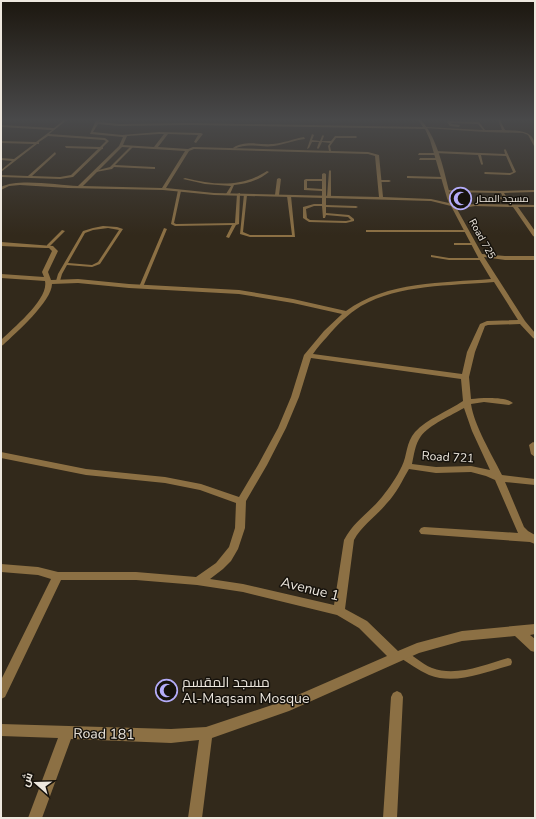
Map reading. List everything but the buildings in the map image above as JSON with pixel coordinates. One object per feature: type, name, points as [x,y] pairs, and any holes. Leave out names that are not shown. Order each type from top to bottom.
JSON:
[{"type":"street","points":[[79,188],[109,158]]},
{"type":"street","points":[[164,189],[183,158]]},
{"type":"street","points":[[377,158],[381,198]]},
{"type":"street","name":"Road 725","points":[[437,158],[452,203],[474,244],[522,322],[532,331],[535,337]]},
{"type":"street","points":[[1,189],[8,185],[16,184],[79,188],[164,189],[228,194],[431,200],[475,205],[535,206]]},
{"type":"street","points":[[431,200],[475,205]]},
{"type":"street","points":[[514,205],[535,235]]},
{"type":"street","points":[[1,244],[48,246],[55,250],[45,272],[48,280],[48,290],[41,301],[1,344]]},
{"type":"street","points":[[482,258],[535,258]]},
{"type":"street","points":[[1,276],[239,292],[293,301],[347,313]]},
{"type":"street","points":[[196,580],[220,566],[229,557],[235,547],[241,527],[241,501],[263,466],[285,422],[299,386],[308,356],[328,331],[347,313],[360,304],[377,297],[432,286],[495,280]]},
{"type":"street","points":[[522,322],[482,324],[471,352],[465,377],[468,402],[473,424],[520,529],[533,539]]},
{"type":"street","points":[[308,356],[465,377]]},
{"type":"street","points":[[339,611],[349,540],[354,531],[364,520],[377,510],[386,499],[407,466],[410,451],[417,435],[434,421],[468,402],[484,400],[509,403]]},
{"type":"street","points":[[1,455],[92,473],[165,480],[201,487],[241,501]]},
{"type":"street","name":"Road 721","points":[[407,466],[436,470],[471,469],[489,473],[498,478],[535,482]]},
{"type":"street","points":[[424,531],[533,539]]},
{"type":"street","name":"Avenue 1","points":[[1,568],[38,571],[58,576],[136,576],[196,580],[243,588],[339,611],[352,616],[364,624],[399,656]]},
{"type":"street","points":[[1,693],[58,576]]},
{"type":"street","points":[[399,656],[417,648],[462,636],[535,629]]},
{"type":"street","points":[[516,630],[535,647]]},
{"type":"street","name":"Road 181","points":[[1,730],[66,734],[171,736],[206,733],[286,707],[399,656]]},
{"type":"street","points":[[390,818],[397,697]]},
{"type":"street","points":[[195,818],[206,733]]},
{"type":"street","points":[[35,818],[66,734]]},
{"type":"lane","points":[[29,177],[50,158]]},
{"type":"lane","points":[[1,176],[60,178],[72,176],[91,158]]},
{"type":"lane","points":[[96,171],[107,170],[121,158]]},
{"type":"lane","points":[[480,158],[482,164]]},
{"type":"lane","points":[[485,173],[507,174],[515,172],[509,158]]},
{"type":"lane","points":[[1,159],[15,160]]},
{"type":"lane","points":[[1,172],[15,160]]},
{"type":"lane","points":[[113,166],[154,168]]},
{"type":"lane","points":[[324,222],[324,205],[330,171]]},
{"type":"lane","points":[[185,179],[214,185],[233,184],[255,180],[268,172]]},
{"type":"lane","points":[[324,174],[324,190],[326,197]]},
{"type":"lane","points":[[408,177],[443,178]]},
{"type":"lane","points":[[276,195],[279,179]]},
{"type":"lane","points":[[324,180],[306,180],[304,188],[324,190]]},
{"type":"lane","points":[[380,181],[389,181]]},
{"type":"lane","points":[[228,194],[233,184]]},
{"type":"lane","points":[[209,193],[214,185]]},
{"type":"lane","points":[[179,191],[173,224],[234,225]]},
{"type":"lane","points":[[447,191],[535,192]]},
{"type":"lane","points":[[480,198],[505,198],[502,192]]},
{"type":"lane","points":[[228,237],[234,225],[238,223],[242,194]]},
{"type":"lane","points":[[242,194],[241,234],[250,236],[294,236],[295,234],[289,196]]},
{"type":"lane","points":[[324,214],[349,216],[354,220],[346,222],[324,222],[307,220],[305,218],[305,206],[324,205],[356,207]]},
{"type":"lane","points":[[58,281],[60,274],[84,232],[97,229],[121,229],[98,263],[92,266],[66,264]]},
{"type":"lane","points":[[141,286],[165,230]]},
{"type":"lane","points":[[48,246],[63,231]]},
{"type":"lane","points":[[366,231],[467,231]]},
{"type":"lane","points":[[455,244],[474,244]]},
{"type":"lane","points":[[432,256],[455,259],[482,258]]},
{"type":"lane","points":[[399,656],[432,673],[449,676],[465,675],[508,662]]},
{"type":"place","name":"مسجد المحار","points":[[461,199]]},
{"type":"place","name":"مسجد المقسم Al-Maqsam Mosque","points":[[167,690]]}]
